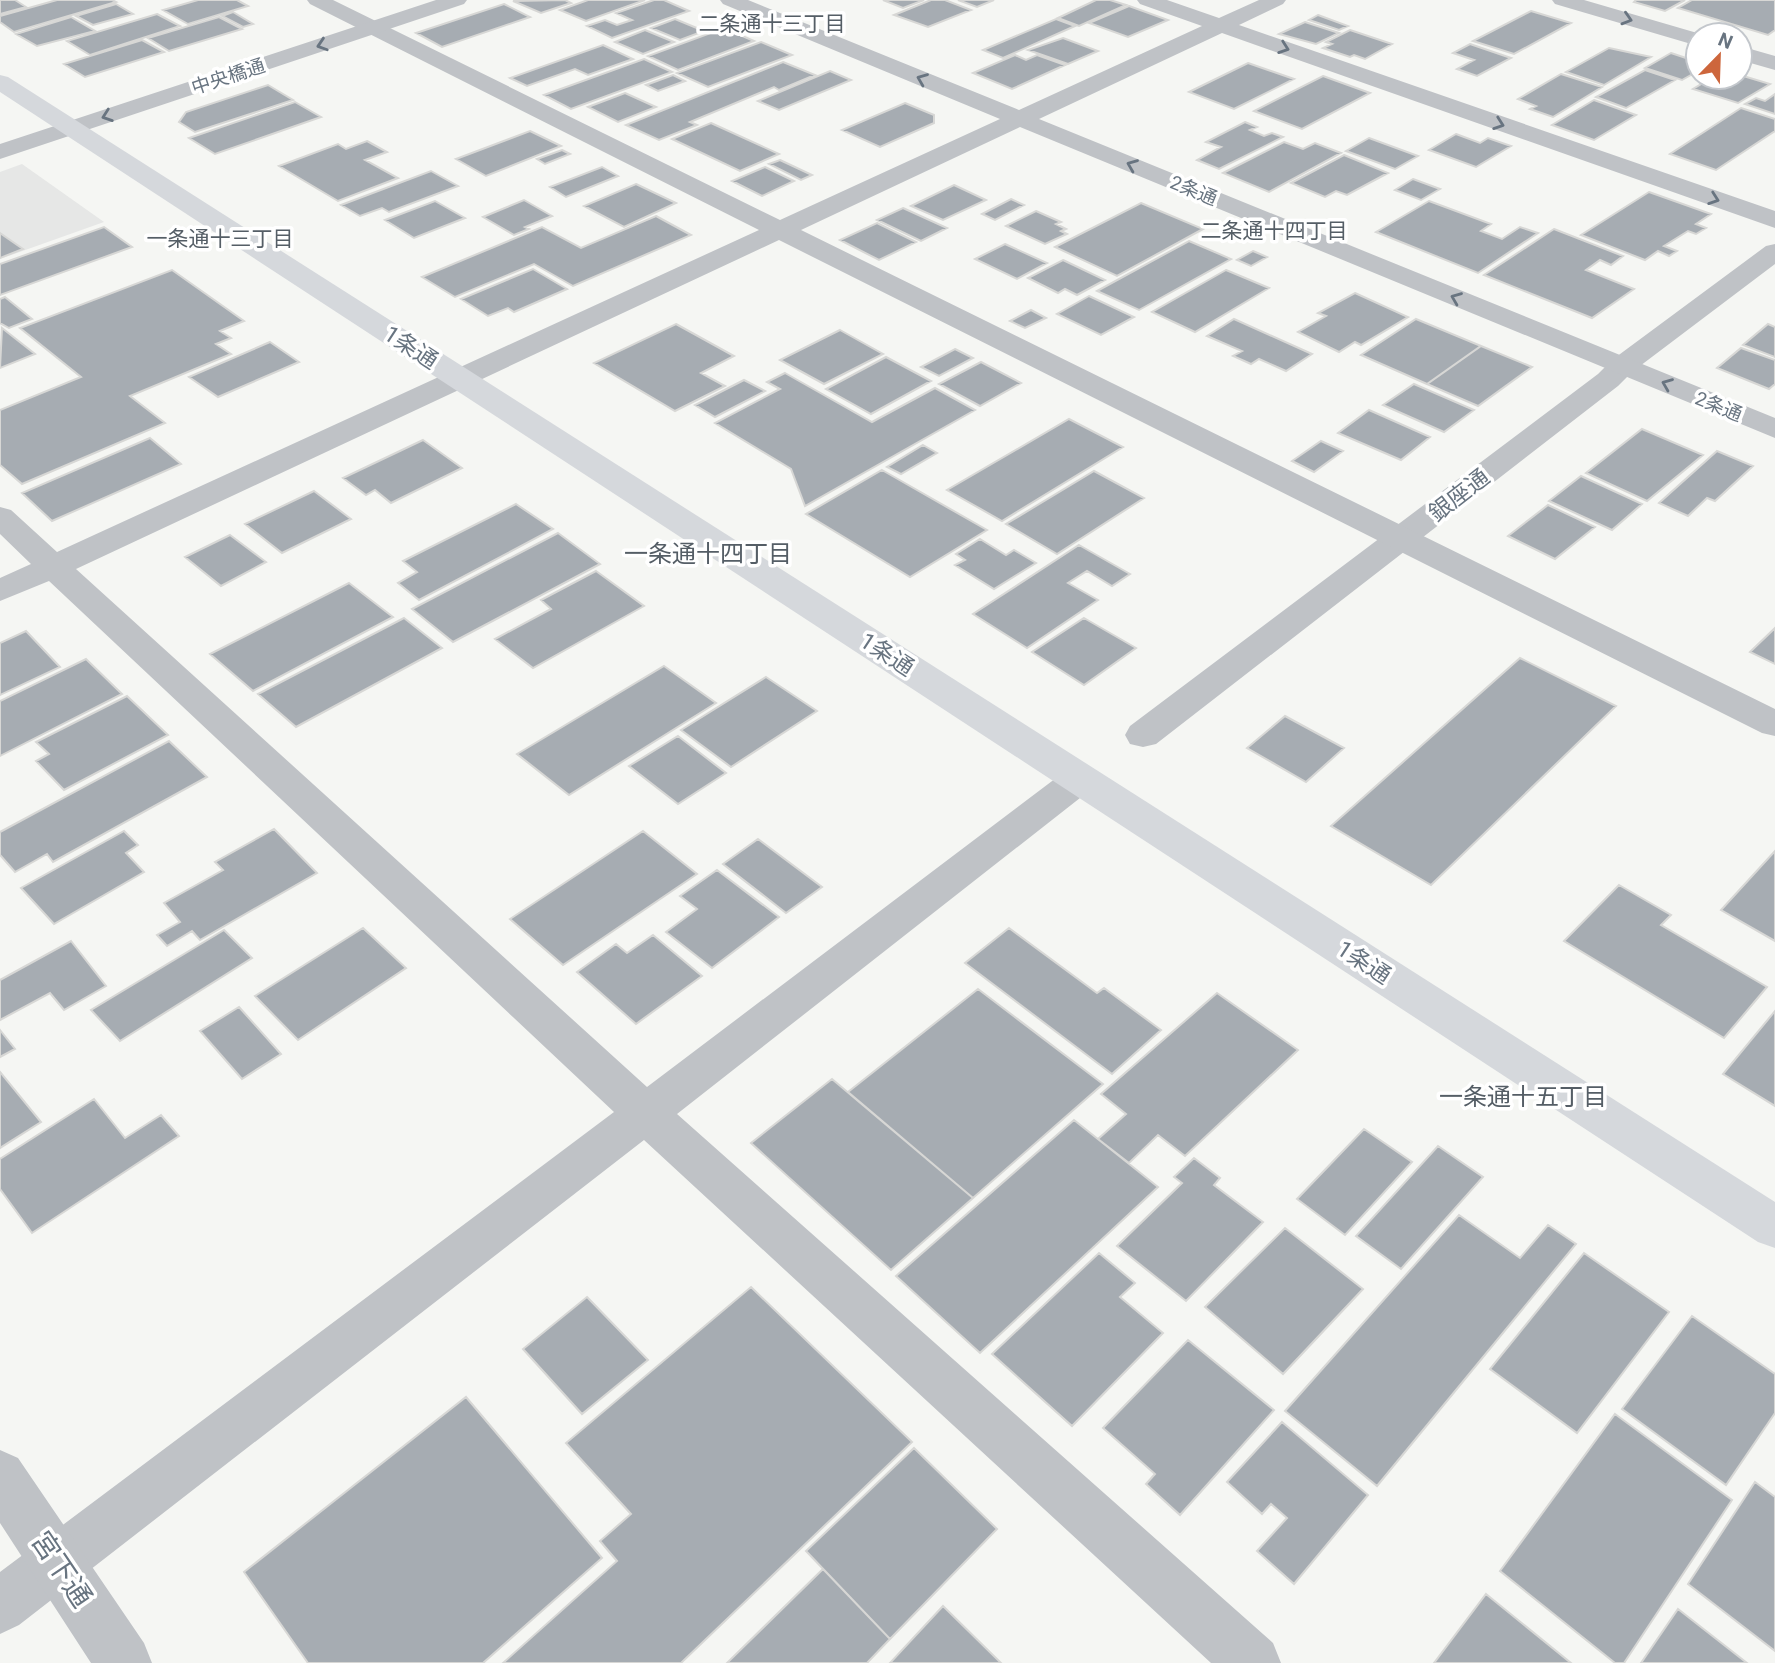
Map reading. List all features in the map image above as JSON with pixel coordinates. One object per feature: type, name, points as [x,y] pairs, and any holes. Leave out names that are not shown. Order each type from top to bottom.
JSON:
[{"type":"main road","name":"1条通","points":[[0,82],[1775,1227]]},
{"type":"street","points":[[317,0],[1775,724]]},
{"type":"street","name":"中央橋通","points":[[196,64],[394,0]]},
{"type":"street","name":"中央橋通","points":[[0,152],[54,116],[374,28],[457,0]]},
{"type":"street","name":"2条通","points":[[730,0],[1775,429]]},
{"type":"street","points":[[1147,0],[1775,220]]},
{"type":"street","points":[[0,591],[1276,0]]},
{"type":"street","points":[[1562,0],[1684,36]]},
{"type":"street","points":[[1754,57],[1775,63]]},
{"type":"street","name":"銀座通","points":[[1143,736],[1608,380],[1622,366],[1775,252]]},
{"type":"street","points":[[0,517],[645,1112],[1252,1663]]},
{"type":"street","points":[[0,1606],[995,847],[1080,778]]},
{"type":"street","name":"宮下通","points":[[0,1476],[124,1663]]},
{"type":"shaded area","points":[[22,164],[104,222],[0,259],[0,172]]},
{"type":"building","points":[[0,0],[15,0],[26,7],[0,14]]},
{"type":"building","points":[[57,0],[116,2],[14,32],[0,22],[0,16]]},
{"type":"building","points":[[198,0],[237,0],[248,6],[188,24],[163,10]]},
{"type":"building","points":[[565,0],[571,3],[541,13],[513,1]]},
{"type":"building","points":[[588,0],[645,0],[586,21],[560,10]]},
{"type":"building","points":[[654,0],[664,0],[689,11],[612,38],[587,26],[605,20],[617,25],[632,20],[616,13]]},
{"type":"building","points":[[883,0],[924,0],[903,8]]},
{"type":"building","points":[[931,0],[945,0],[971,10],[928,27],[894,15]]},
{"type":"building","points":[[958,0],[994,0],[977,7]]},
{"type":"building","points":[[1096,0],[1110,0],[1126,5],[1079,26],[1058,18]]},
{"type":"building","points":[[1685,0],[1665,11],[1634,2]]},
{"type":"building","points":[[1692,0],[1775,0],[1775,30],[1768,35],[1754,31],[1754,21],[1721,21],[1678,8]]},
{"type":"building","points":[[116,4],[133,14],[93,25],[76,16]]},
{"type":"building","points":[[504,4],[530,17],[442,47],[416,33]]},
{"type":"building","points":[[1129,6],[1168,20],[1128,37],[1089,23]]},
{"type":"building","points":[[1531,11],[1571,23],[1514,54],[1473,41]]},
{"type":"building","points":[[233,12],[253,24],[243,27],[222,16]]},
{"type":"building","points":[[157,14],[180,26],[90,55],[67,41]]},
{"type":"building","points":[[1318,15],[1348,26],[1339,30],[1309,20]]},
{"type":"building","points":[[71,17],[95,31],[37,46],[16,34]]},
{"type":"building","points":[[219,17],[242,29],[169,51],[148,38]]},
{"type":"building","points":[[675,19],[704,31],[680,40],[651,28]]},
{"type":"building","points":[[1056,19],[1075,26],[1003,58],[983,50]]},
{"type":"building","points":[[1305,22],[1339,33],[1316,44],[1279,34]]},
{"type":"building","points":[[724,28],[754,41],[678,70],[648,56]]},
{"type":"building","points":[[645,30],[674,42],[643,54],[615,42]]},
{"type":"building","points":[[1350,30],[1392,44],[1365,59],[1323,48],[1332,44],[1326,42]]},
{"type":"building","points":[[1063,38],[1098,51],[1068,64],[1028,50]]},
{"type":"building","points":[[142,40],[164,52],[85,77],[64,64]]},
{"type":"building","points":[[761,42],[792,55],[708,87],[677,73]]},
{"type":"building","points":[[1470,44],[1511,58],[1477,76],[1457,69],[1474,60],[1453,53]]},
{"type":"building","points":[[603,45],[633,59],[588,75],[575,69],[527,86],[510,78]]},
{"type":"building","points":[[1609,48],[1651,57],[1604,85],[1566,72]]},
{"type":"building","points":[[1671,53],[1684,57],[1684,79],[1682,80],[1645,68]]},
{"type":"building","points":[[1015,55],[1026,60],[1037,55],[1065,65],[1012,89],[973,73]]},
{"type":"building","points":[[644,59],[672,72],[571,109],[544,95]]},
{"type":"building","points":[[783,62],[815,75],[779,90],[774,87],[690,122],[697,125],[659,140],[626,125]]},
{"type":"building","points":[[1248,63],[1294,79],[1234,109],[1189,92]]},
{"type":"building","points":[[1645,70],[1675,80],[1626,108],[1596,97]]},
{"type":"building","points":[[830,71],[851,80],[779,110],[758,101]]},
{"type":"building","points":[[1561,74],[1602,87],[1553,117],[1530,109],[1536,106],[1518,99]]},
{"type":"building","points":[[673,75],[685,81],[658,91],[646,85]]},
{"type":"building","points":[[1323,76],[1370,93],[1302,129],[1254,111]]},
{"type":"building","points":[[1754,79],[1770,84],[1738,103],[1699,91],[1754,91]]},
{"type":"building","points":[[268,85],[293,100],[195,132],[179,122],[186,112]]},
{"type":"building","points":[[625,93],[656,107],[618,122],[588,107]]},
{"type":"building","points":[[1775,94],[1775,114],[1745,104],[1756,98],[1765,101]]},
{"type":"building","points":[[1594,100],[1636,115],[1594,140],[1552,125]]},
{"type":"building","points":[[295,102],[321,117],[215,154],[189,138]]},
{"type":"building","points":[[905,103],[934,115],[934,123],[880,147],[842,130]]},
{"type":"building","points":[[1741,108],[1775,119],[1775,131],[1716,170],[1670,154]]},
{"type":"building","points":[[1245,122],[1257,127],[1250,130],[1264,136],[1272,133],[1283,137],[1219,169],[1197,160],[1221,147],[1206,142]]},
{"type":"building","points":[[711,123],[779,154],[740,171],[672,139]]},
{"type":"building","points":[[530,131],[561,146],[486,176],[456,159]]},
{"type":"building","points":[[1456,134],[1480,143],[1488,138],[1511,146],[1476,167],[1429,150]]},
{"type":"building","points":[[1369,138],[1418,156],[1395,169],[1346,151]]},
{"type":"building","points":[[367,141],[387,152],[365,160],[398,178],[338,201],[279,166],[338,144],[346,149]]},
{"type":"building","points":[[1284,142],[1303,149],[1315,143],[1341,153],[1269,192],[1223,173]]},
{"type":"building","points":[[562,150],[570,154],[545,164],[537,159]]},
{"type":"building","points":[[1344,155],[1388,173],[1347,195],[1336,191],[1325,197],[1291,183]]},
{"type":"building","points":[[780,160],[812,175],[801,180],[769,164]]},
{"type":"building","points":[[602,167],[618,176],[566,197],[550,187]]},
{"type":"building","points":[[765,167],[794,181],[762,196],[732,181]]},
{"type":"building","points":[[431,171],[458,186],[389,212],[382,208],[360,216],[341,205]]},
{"type":"building","points":[[1413,179],[1440,189],[1421,200],[1395,190]]},
{"type":"building","points":[[636,184],[676,203],[624,227],[584,206]]},
{"type":"building","points":[[954,185],[986,200],[943,220],[911,206]]},
{"type":"building","points":[[1649,192],[1711,214],[1696,224],[1706,228],[1696,234],[1688,231],[1664,246],[1677,251],[1669,256],[1658,251],[1645,260],[1581,235]]},
{"type":"building","points":[[1011,199],[1024,205],[995,220],[982,214]]},
{"type":"building","points":[[524,200],[552,216],[525,227],[529,229],[514,235],[483,217]]},
{"type":"building","points":[[435,201],[465,218],[414,238],[385,220]]},
{"type":"building","points":[[1429,201],[1491,224],[1481,231],[1502,239],[1520,227],[1538,233],[1478,273],[1376,232]]},
{"type":"building","points":[[1141,203],[1203,229],[1117,276],[1055,247]]},
{"type":"building","points":[[903,208],[947,228],[921,241],[877,220]]},
{"type":"building","points":[[1036,211],[1061,222],[1056,224],[1066,229],[1061,231],[1067,234],[1045,244],[1006,226]]},
{"type":"building","points":[[656,216],[691,235],[573,286],[534,264],[455,297],[422,277],[542,227],[581,248]]},
{"type":"building","points":[[877,223],[916,242],[879,260],[840,240]]},
{"type":"building","points":[[104,227],[132,247],[0,295],[0,264]]},
{"type":"building","points":[[1554,229],[1623,256],[1611,265],[1600,260],[1586,270],[1634,289],[1592,318],[1484,275]]},
{"type":"building","points":[[0,233],[23,249],[0,258]]},
{"type":"building","points":[[1189,241],[1231,259],[1139,310],[1097,291]]},
{"type":"building","points":[[1005,244],[1047,263],[1017,279],[975,259]]},
{"type":"building","points":[[1253,251],[1267,257],[1251,266],[1237,260]]},
{"type":"building","points":[[1063,260],[1105,280],[1077,295],[1065,289],[1058,293],[1028,278]]},
{"type":"building","points":[[533,269],[567,289],[514,312],[508,308],[488,316],[461,299]]},
{"type":"building","points":[[172,270],[244,321],[220,331],[231,338],[216,344],[231,354],[130,396],[165,423],[22,484],[0,465],[0,410],[81,377],[20,328]]},
{"type":"building","points":[[1226,270],[1269,288],[1195,332],[1152,312]]},
{"type":"building","points":[[1355,293],[1408,317],[1361,345],[1355,342],[1339,352],[1298,332],[1326,316],[1318,313]]},
{"type":"building","points":[[1089,296],[1134,317],[1101,335],[1057,314]]},
{"type":"building","points":[[5,297],[32,319],[9,328],[0,323],[0,299]]},
{"type":"building","points":[[1031,310],[1046,318],[1025,328],[1010,321]]},
{"type":"building","points":[[1234,319],[1312,354],[1286,371],[1259,359],[1251,364],[1233,356],[1242,351],[1207,336]]},
{"type":"building","points":[[1416,319],[1481,346],[1427,384],[1361,355]]},
{"type":"building","points":[[676,324],[734,356],[701,373],[725,386],[675,411],[594,363]]},
{"type":"building","points":[[1768,324],[1775,327],[1775,357],[1743,345]]},
{"type":"building","points":[[2,328],[35,354],[0,368]]},
{"type":"building","points":[[840,330],[883,354],[824,384],[780,360]]},
{"type":"building","points":[[270,342],[299,362],[218,397],[189,377]]},
{"type":"building","points":[[1481,346],[1532,367],[1478,406],[1427,384]]},
{"type":"building","points":[[1741,348],[1775,360],[1775,384],[1769,389],[1717,368]]},
{"type":"building","points":[[955,349],[973,358],[939,376],[921,367]]},
{"type":"building","points":[[886,357],[931,381],[871,414],[826,389]]},
{"type":"building","points":[[981,362],[1021,383],[980,406],[939,384]]},
{"type":"building","points":[[785,373],[872,422],[935,388],[975,410],[805,506],[791,469],[715,423],[780,389],[767,382]]},
{"type":"building","points":[[744,380],[765,391],[715,417],[695,405]]},
{"type":"building","points":[[1414,384],[1474,410],[1444,432],[1383,405]]},
{"type":"building","points":[[1369,410],[1430,437],[1401,460],[1338,433]]},
{"type":"building","points":[[1069,419],[1123,447],[1002,521],[947,490]]},
{"type":"building","points":[[1642,429],[1703,455],[1647,501],[1586,473]]},
{"type":"building","points":[[150,438],[181,464],[52,521],[22,493]]},
{"type":"building","points":[[423,440],[462,468],[391,503],[375,490],[366,495],[343,478]]},
{"type":"building","points":[[1321,441],[1343,451],[1314,472],[1292,461]]},
{"type":"building","points":[[923,445],[937,453],[901,474],[887,467]]},
{"type":"building","points":[[1717,451],[1753,466],[1715,501],[1707,498],[1688,516],[1659,503]]},
{"type":"building","points":[[882,470],[987,530],[910,577],[806,514]]},
{"type":"building","points":[[1094,471],[1144,498],[1057,554],[1006,524]]},
{"type":"building","points":[[1581,476],[1642,504],[1612,530],[1549,501]]},
{"type":"building","points":[[314,491],[351,519],[282,553],[245,524]]},
{"type":"building","points":[[516,504],[553,529],[419,600],[398,583],[417,572],[403,561]]},
{"type":"building","points":[[1548,505],[1595,527],[1555,559],[1508,536]]},
{"type":"building","points":[[558,533],[600,564],[453,642],[412,609]]},
{"type":"building","points":[[230,535],[266,562],[221,586],[185,557]]},
{"type":"building","points":[[980,539],[1006,555],[1014,550],[1036,563],[994,589],[955,565],[965,560],[956,554]]},
{"type":"building","points":[[1079,545],[1130,574],[1112,586],[1087,571],[1068,583],[1098,600],[1027,648],[973,614]]},
{"type":"building","points":[[596,571],[644,606],[533,668],[495,639],[551,609],[541,600]]},
{"type":"building","points":[[349,583],[393,617],[253,691],[210,654]]},
{"type":"building","points":[[404,618],[442,648],[296,727],[258,694]]},
{"type":"building","points":[[1084,618],[1136,648],[1084,685],[1032,652]]},
{"type":"building","points":[[1775,628],[1775,664],[1750,652]]},
{"type":"building","points":[[26,631],[60,667],[0,695],[0,643]]},
{"type":"building","points":[[1520,658],[1616,706],[1431,885],[1331,826]]},
{"type":"building","points":[[86,659],[122,694],[0,756],[0,701]]},
{"type":"building","points":[[664,666],[716,703],[569,795],[517,754]]},
{"type":"building","points":[[766,677],[817,711],[731,767],[681,730]]},
{"type":"building","points":[[127,696],[168,735],[64,790],[36,761],[49,754],[36,742]]},
{"type":"building","points":[[1285,716],[1344,748],[1306,782],[1247,748]]},
{"type":"building","points":[[678,736],[726,773],[678,804],[629,766]]},
{"type":"building","points":[[169,741],[207,777],[53,862],[47,854],[15,872],[0,855],[0,832]]},
{"type":"building","points":[[274,829],[317,873],[200,940],[192,931],[167,946],[157,935],[180,922],[164,903],[223,870],[215,862]]},
{"type":"building","points":[[124,831],[138,845],[126,853],[144,872],[54,924],[21,888]]},
{"type":"building","points":[[643,831],[697,874],[563,965],[510,919]]},
{"type":"building","points":[[758,839],[822,887],[786,913],[723,864]]},
{"type":"building","points":[[1775,851],[1775,941],[1721,910]]},
{"type":"building","points":[[717,870],[779,917],[712,968],[666,932],[697,909],[680,896]]},
{"type":"building","points":[[1619,885],[1671,915],[1661,925],[1767,987],[1724,1038],[1564,941]]},
{"type":"building","points":[[363,928],[406,968],[298,1040],[255,996]]},
{"type":"building","points":[[1009,928],[1097,993],[1104,988],[1161,1030],[1112,1074],[965,963]]},
{"type":"building","points":[[224,930],[252,958],[120,1041],[91,1010]]},
{"type":"building","points":[[653,935],[702,976],[636,1024],[577,972],[616,944],[627,953]]},
{"type":"building","points":[[71,941],[106,986],[64,1010],[50,993],[0,1020],[0,980]]},
{"type":"building","points":[[978,989],[1103,1084],[973,1198],[848,1092]]},
{"type":"building","points":[[1217,993],[1298,1050],[1185,1156],[1158,1135],[1129,1163],[1098,1139],[1126,1114],[1101,1094]]},
{"type":"building","points":[[239,1007],[281,1054],[242,1079],[200,1031]]},
{"type":"building","points":[[1775,1011],[1775,1106],[1723,1074]]},
{"type":"building","points":[[0,1030],[15,1049],[0,1057]]},
{"type":"building","points":[[0,1072],[41,1122],[0,1148]]},
{"type":"building","points":[[832,1079],[973,1198],[891,1270],[751,1143]]},
{"type":"building","points":[[94,1099],[125,1138],[161,1115],[179,1136],[32,1233],[0,1189],[0,1159]]},
{"type":"building","points":[[1074,1120],[1158,1187],[980,1353],[896,1276]]},
{"type":"building","points":[[1364,1129],[1412,1162],[1345,1235],[1297,1199]]},
{"type":"building","points":[[1438,1146],[1483,1177],[1401,1269],[1356,1236]]},
{"type":"building","points":[[1194,1158],[1220,1178],[1214,1185],[1263,1222],[1186,1301],[1117,1246],[1182,1183],[1174,1177]]},
{"type":"building","points":[[1459,1215],[1520,1258],[1548,1225],[1576,1244],[1377,1486],[1285,1411]]},
{"type":"building","points":[[1285,1228],[1363,1289],[1283,1374],[1205,1307]]},
{"type":"building","points":[[1099,1253],[1135,1283],[1120,1297],[1163,1333],[1072,1426],[992,1354]]},
{"type":"building","points":[[1584,1253],[1669,1312],[1577,1433],[1490,1369]]},
{"type":"building","points":[[751,1287],[912,1442],[681,1663],[503,1663],[617,1561],[600,1541],[631,1514],[566,1443]]},
{"type":"building","points":[[587,1297],[648,1360],[582,1414],[523,1349]]},
{"type":"building","points":[[1692,1316],[1775,1374],[1775,1413],[1726,1485],[1622,1409]]},
{"type":"building","points":[[1188,1340],[1274,1410],[1180,1515],[1146,1484],[1155,1474],[1103,1428]]},
{"type":"building","points":[[466,1397],[602,1558],[483,1663],[308,1663],[244,1572]]},
{"type":"building","points":[[1615,1414],[1732,1500],[1624,1663],[1615,1663],[1500,1571]]},
{"type":"building","points":[[1282,1422],[1368,1495],[1294,1584],[1257,1551],[1287,1518],[1271,1504],[1262,1514],[1227,1482]]},
{"type":"building","points":[[914,1448],[997,1529],[890,1639],[806,1551]]},
{"type":"building","points":[[1755,1482],[1775,1497],[1775,1651],[1688,1584]]},
{"type":"building","points":[[823,1569],[890,1639],[867,1663],[727,1663]]},
{"type":"building","points":[[1486,1594],[1571,1663],[1434,1663]]},
{"type":"building","points":[[943,1606],[1001,1663],[890,1663]]},
{"type":"building","points":[[1678,1609],[1747,1663],[1641,1663]]},
{"type":"district","name":"二条通十三丁目","points":[[772,24]]},
{"type":"district","name":"二条通十四丁目","points":[[1274,231]]},
{"type":"district","name":"一条通十三丁目","points":[[220,239]]},
{"type":"district","name":"一条通十四丁目","points":[[708,554]]},
{"type":"district","name":"一条通十五丁目","points":[[1523,1097]]}]
